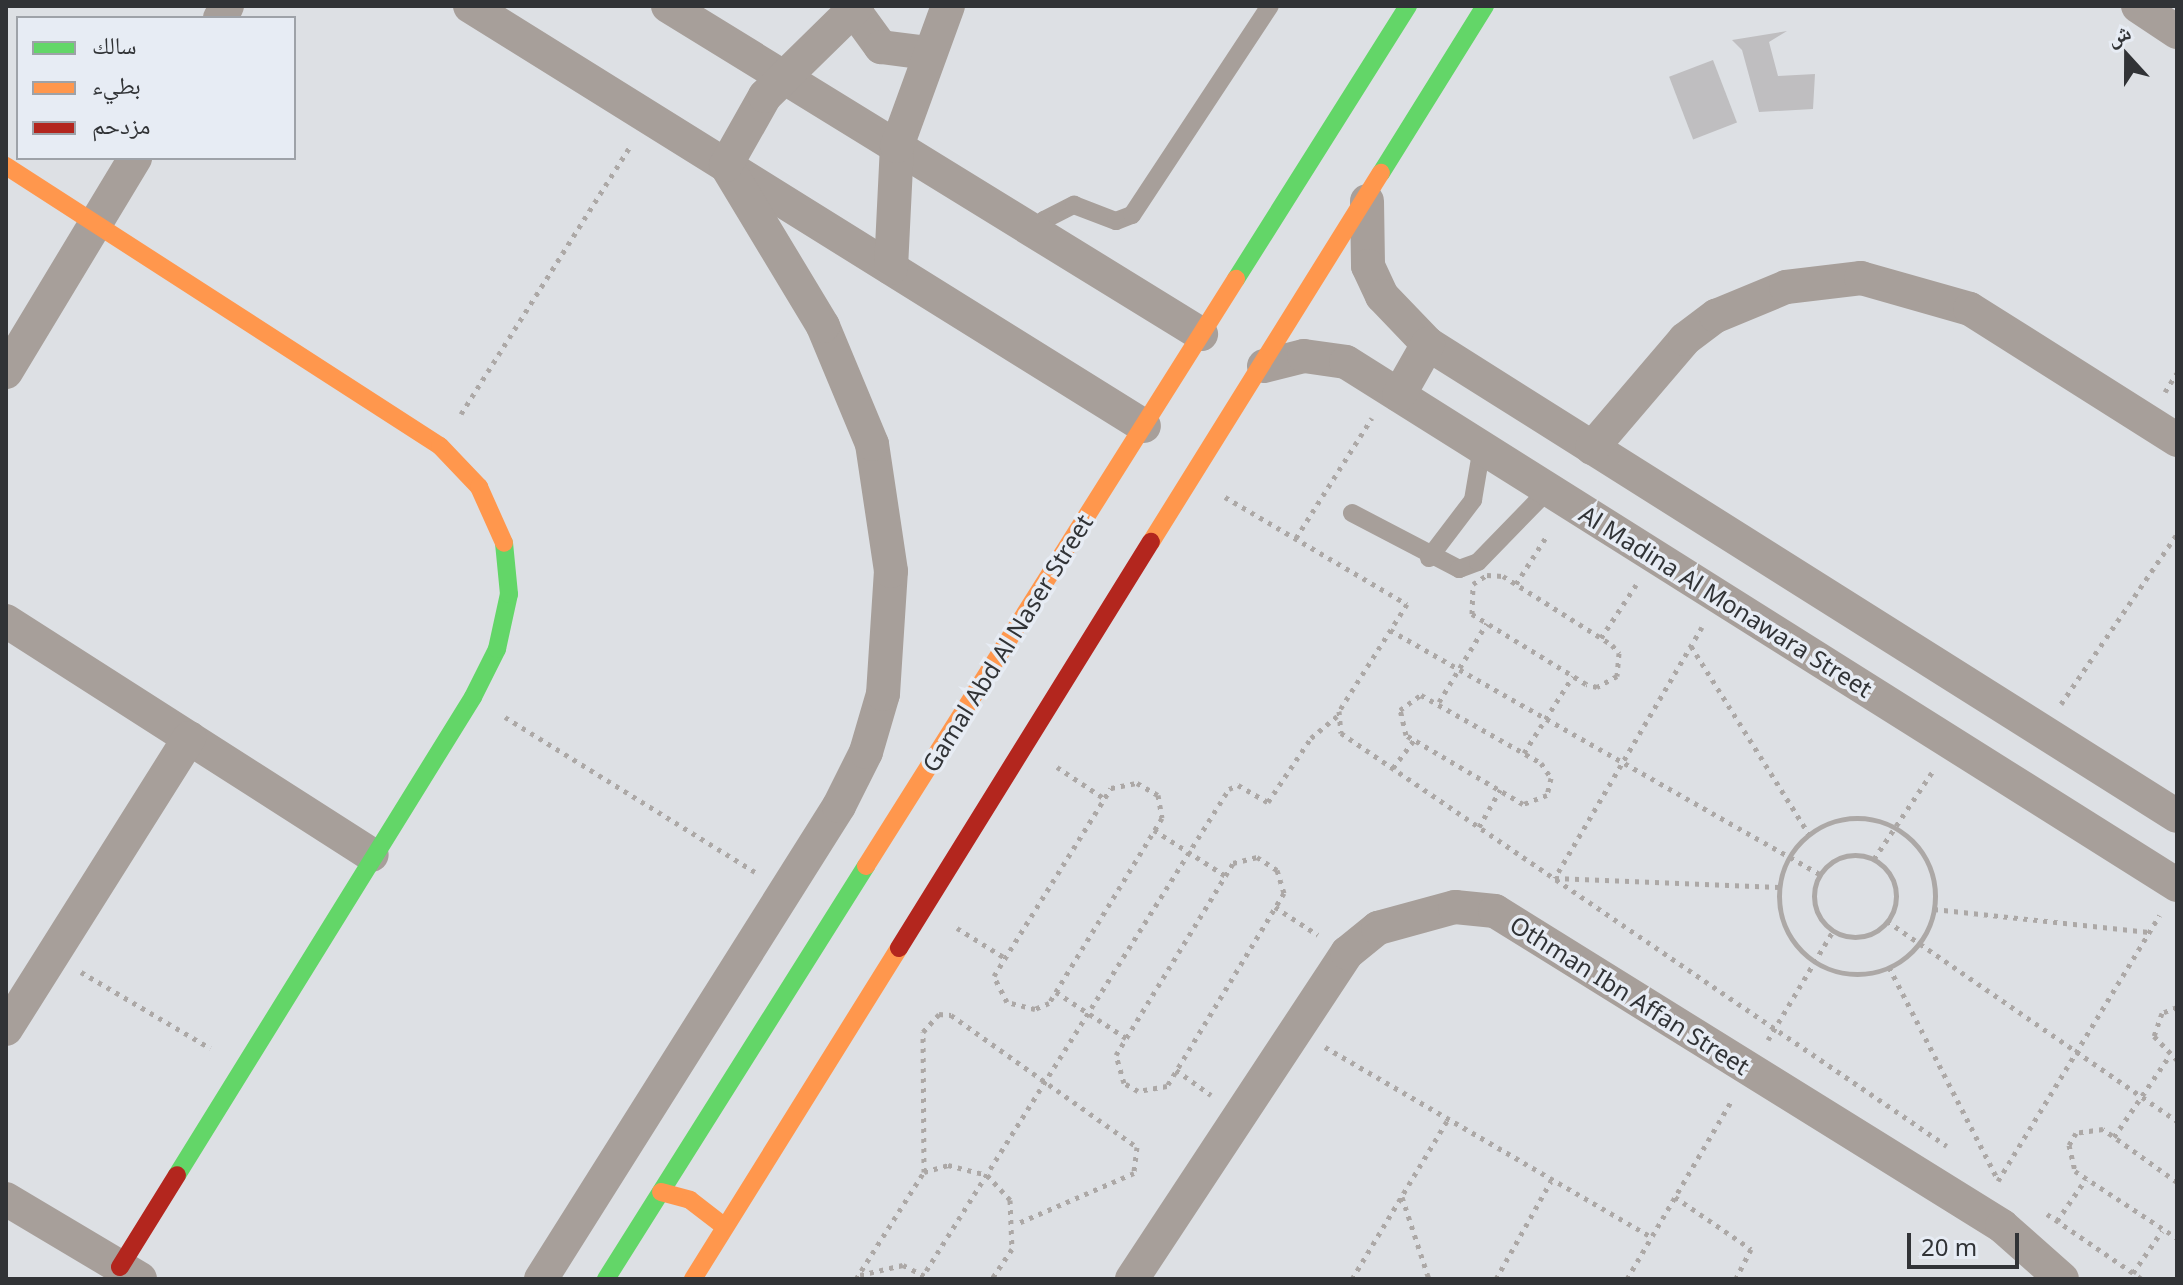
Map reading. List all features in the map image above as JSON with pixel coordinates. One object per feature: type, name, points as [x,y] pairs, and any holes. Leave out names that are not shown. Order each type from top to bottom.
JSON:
[{"type":"main road","name":"Gamal Abd Al Naser Street","points":[[606,1279],[1408,6]]},
{"type":"main road","points":[[693,1279],[725,1227],[775,1132],[925,909],[1367,201],[1485,6]]},
{"type":"main road","points":[[6,166],[440,446],[479,487],[503,538],[509,594],[497,649],[473,697],[242,1067],[130,1273]]},
{"type":"main road","points":[[723,1094],[740,1119]]},
{"type":"main road","points":[[661,1192],[690,1200],[725,1227]]},
{"type":"street","points":[[470,6],[1144,426]]},
{"type":"street","points":[[668,6],[1201,334]]},
{"type":"street","points":[[891,268],[897,146],[927,53],[948,6]]},
{"type":"street","points":[[2138,6],[2177,32]]},
{"type":"street","points":[[726,165],[749,118],[783,77],[855,8],[881,47],[927,53]]},
{"type":"street","points":[[6,372],[134,160]]},
{"type":"street","points":[[541,1279],[786,891],[866,752],[883,694],[891,571],[885,506],[851,384],[726,165]]},
{"type":"street","points":[[1367,201],[1368,266],[1382,296],[1428,344],[2177,816]]},
{"type":"street","points":[[1592,448],[1685,339],[1716,316],[1786,287],[1861,278],[1970,309],[2177,440]]},
{"type":"street","points":[[1394,393],[1428,344]]},
{"type":"street","name":"Al Madina Al Monawara Street","points":[[1264,366],[1325,357],[1394,393],[1951,743],[2170,897]]},
{"type":"street","points":[[6,621],[372,855]]},
{"type":"street","points":[[6,1029],[189,738]]},
{"type":"street","name":"Othman Ibn Affan Street","points":[[1132,1279],[1294,1028],[1347,953],[1415,913],[1495,911],[2002,1226],[2062,1279]]},
{"type":"street","points":[[6,1199],[130,1273]]},
{"type":"lane","points":[[1037,234],[1044,220],[1074,205],[1116,221],[1132,215],[1270,6]]},
{"type":"lane","points":[[1429,558],[1473,500],[1482,447]]},
{"type":"lane","points":[[1352,513],[1429,558],[1459,569],[1489,550],[1558,496]]},
{"type":"path","points":[[440,446],[649,117]]},
{"type":"path","points":[[1296,538],[1394,393]]},
{"type":"path","points":[[923,1276],[1191,854],[1229,789],[1238,785],[1268,802],[1311,738],[1337,716],[1407,604],[1193,478]]},
{"type":"path","points":[[1516,584],[1558,496]]},
{"type":"path","points":[[2043,732],[2177,534]]},
{"type":"path","points":[[1601,638],[1655,557]]},
{"type":"path","points":[[1487,575],[1516,584],[1601,638],[1619,653],[1617,676],[1597,687],[1573,676],[1487,623],[1472,614],[1473,584],[1487,575]]},
{"type":"path","points":[[1555,878],[1720,597]]},
{"type":"path","points":[[1439,702],[1487,623]]},
{"type":"path","points":[[1390,630],[1788,859],[1820,874]]},
{"type":"path","points":[[1691,646],[1809,834]]},
{"type":"path","points":[[1524,753],[1573,676]]},
{"type":"path","points":[[1421,695],[1439,702],[1547,770],[1547,795],[1523,804],[1414,740],[1401,728],[1405,702],[1421,695]]},
{"type":"path","points":[[473,697],[786,891]]},
{"type":"path","points":[[1337,716],[1341,733],[1959,1154]]},
{"type":"path","points":[[1393,768],[1414,740]]},
{"type":"path","points":[[1874,859],[1951,743]]},
{"type":"path","points":[[1026,747],[1105,799]]},
{"type":"path","points":[[1125,784],[1149,787],[1162,806],[1154,830],[1056,992],[1035,1009],[1007,1002],[994,976],[1105,799],[1125,784]]},
{"type":"path","points":[[1479,827],[1500,790]]},
{"type":"path","points":[[1842,819],[1895,827],[1928,862],[1934,909],[1919,943],[1889,967],[1858,974],[1815,962],[1790,936],[1779,887],[1788,859],[1809,834],[1842,819]]},
{"type":"path","points":[[1154,830],[1226,876]]},
{"type":"path","points":[[1850,855],[1874,859],[1896,887],[1887,921],[1868,935],[1833,931],[1813,899],[1820,874],[1850,855]]},
{"type":"path","points":[[1244,858],[1268,862],[1283,880],[1275,907],[1176,1070],[1153,1092],[1124,1083],[1116,1055],[1226,876],[1244,858]]},
{"type":"path","points":[[1555,878],[1779,887]]},
{"type":"path","points":[[1998,1181],[2170,897]]},
{"type":"path","points":[[1275,907],[1347,953]]},
{"type":"path","points":[[925,909],[1005,958]]},
{"type":"path","points":[[1934,909],[2149,932]]},
{"type":"path","points":[[1887,921],[2177,1121]]},
{"type":"path","points":[[1627,1279],[1833,931]]},
{"type":"path","points":[[53,955],[242,1067]]},
{"type":"path","points":[[1889,967],[1998,1181]]},
{"type":"path","points":[[1056,992],[1126,1038]]},
{"type":"path","points":[[2177,1007],[2154,1024],[2159,1048],[2177,1060]]},
{"type":"path","points":[[858,1277],[924,1172],[921,1045],[928,1022],[951,1015],[1137,1147],[1141,1161],[1134,1173],[1016,1224]]},
{"type":"path","points":[[1294,1028],[1551,1181],[1652,1237]]},
{"type":"path","points":[[2114,1137],[2170,1055]]},
{"type":"path","points":[[1176,1070],[1238,1113]]},
{"type":"path","points":[[1352,1279],[1448,1119]]},
{"type":"path","points":[[2177,1182],[2103,1129],[2076,1133],[2068,1159],[2086,1179],[2177,1238]]},
{"type":"path","points":[[924,1172],[948,1165],[987,1175],[1010,1200],[1016,1224],[1012,1249],[992,1279]]},
{"type":"path","points":[[1985,1172],[2010,1189]]},
{"type":"path","points":[[2057,1221],[2086,1179]]},
{"type":"path","points":[[1496,1279],[1551,1181]]},
{"type":"path","points":[[1402,1196],[1429,1279]]},
{"type":"path","points":[[1675,1197],[1751,1249],[1736,1279]]},
{"type":"path","points":[[2034,1205],[2142,1279]]},
{"type":"path","points":[[2133,1273],[2162,1230]]},
{"type":"path","points":[[858,1277],[880,1265],[931,1279]]},
{"type":"building","points":[[1787,31],[1769,42],[1778,76],[1815,74],[1813,109],[1759,112],[1742,50],[1732,40]]},
{"type":"building","points":[[1713,60],[1737,123],[1693,139],[1669,77]]},
{"type":"traffic: fast","points":[[1236,279],[1408,6]]},
{"type":"traffic: fast","points":[[1381,173],[1485,6]]},
{"type":"traffic: fast","points":[[177,1175],[473,697],[497,649],[509,594],[504,543]]},
{"type":"traffic: fast","points":[[606,1279],[866,866]]},
{"type":"traffic: slow","points":[[6,166],[440,446],[479,487],[504,543]]},
{"type":"traffic: slow","points":[[1151,542],[1381,173]]},
{"type":"traffic: slow","points":[[866,866],[1236,279]]},
{"type":"traffic: slow","points":[[693,1279],[899,948]]},
{"type":"traffic: slow","points":[[661,1192],[690,1200],[725,1227]]},
{"type":"traffic: jam","points":[[899,948],[1151,542]]},
{"type":"traffic: jam","points":[[120,1267],[177,1175]]}]
